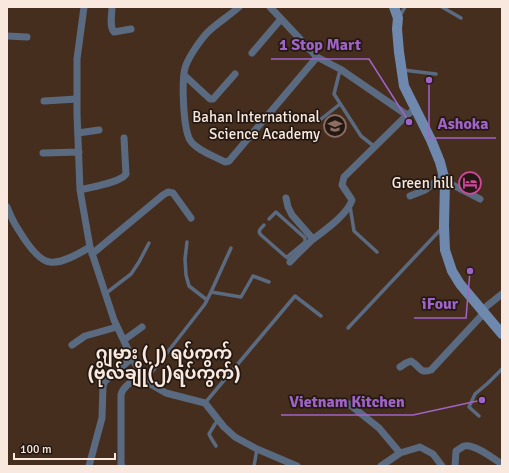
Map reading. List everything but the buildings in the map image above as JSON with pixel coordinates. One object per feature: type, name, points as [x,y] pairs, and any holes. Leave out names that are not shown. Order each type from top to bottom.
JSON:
[{"type":"main road","points":[[394,7],[398,18],[397,29],[401,70],[411,112],[431,140],[445,178],[445,250],[452,271],[460,284],[502,334]]},
{"type":"street","points":[[84,7],[77,59],[80,190],[91,251],[117,327],[132,358],[144,378],[166,393],[205,403],[224,427],[235,437],[257,450],[297,466]]},
{"type":"street","points":[[112,7],[112,30],[114,32],[131,30]]},
{"type":"street","points":[[239,7],[208,32],[194,51],[184,69],[183,106],[185,122],[189,139],[196,148],[229,162],[317,57]]},
{"type":"street","points":[[270,7],[317,57],[340,69],[411,112],[344,177],[342,185],[352,200],[350,206],[337,220],[289,260]]},
{"type":"street","points":[[252,54],[281,19]]},
{"type":"street","points":[[7,36],[27,37]]},
{"type":"street","points":[[184,75],[210,99],[213,99],[235,74]]},
{"type":"street","points":[[44,102],[77,99]]},
{"type":"street","points":[[78,133],[99,130]]},
{"type":"street","points":[[80,190],[118,181],[124,177],[126,174],[124,138]]},
{"type":"street","points":[[43,153],[79,152]]},
{"type":"street","points":[[410,196],[425,190],[445,178],[480,199]]},
{"type":"street","points":[[7,207],[17,228],[31,247],[40,257],[48,262],[57,262],[77,254],[91,251],[162,195],[168,192],[173,193],[191,218]]},
{"type":"street","points":[[286,198],[292,215],[313,239]]},
{"type":"street","points":[[400,367],[411,361],[414,362],[421,370],[426,372],[431,370],[483,311],[502,294]]},
{"type":"street","points":[[72,345],[85,336],[117,327]]},
{"type":"street","points":[[124,340],[142,327]]},
{"type":"street","points":[[89,466],[102,418],[105,381],[132,358]]},
{"type":"street","points":[[122,466],[122,391],[124,388],[144,378]]},
{"type":"street","points":[[349,404],[379,428],[400,453]]},
{"type":"street","points":[[455,466],[456,451],[464,446],[470,446],[485,453],[502,464]]},
{"type":"street","points":[[381,466],[400,453],[420,447],[433,454],[442,466]]},
{"type":"lane","points":[[398,18],[405,7]]},
{"type":"lane","points":[[442,7],[461,18]]},
{"type":"lane","points":[[340,69],[334,94],[361,136],[375,147]]},
{"type":"lane","points":[[401,70],[436,74]]},
{"type":"lane","points":[[320,120],[340,104]]},
{"type":"lane","points":[[350,206],[354,232],[377,252]]},
{"type":"lane","points":[[264,225],[259,233],[289,260],[305,242],[305,238],[276,212],[269,220]]},
{"type":"lane","points":[[348,328],[444,226]]},
{"type":"lane","points":[[187,242],[185,259],[186,275],[189,286],[207,300]]},
{"type":"lane","points":[[106,294],[132,274],[149,243]]},
{"type":"lane","points":[[144,378],[205,304],[231,248]]},
{"type":"lane","points":[[211,292],[241,297],[253,276],[269,282]]},
{"type":"lane","points":[[205,403],[295,296],[321,316]]},
{"type":"lane","points":[[479,416],[469,407],[475,394],[502,369]]},
{"type":"lane","points":[[216,446],[209,434],[218,419]]},
{"type":"lane","points":[[254,466],[257,450]]},
{"type":"place","name":"Ashoka","points":[[429,80]]},
{"type":"place","name":"1 Stop Mart","points":[[409,122]]},
{"type":"place","name":"Bahan International Science Academy","points":[[335,126]]},
{"type":"place","name":"Green hill","points":[[470,183]]},
{"type":"place","name":"iFour","points":[[470,271]]},
{"type":"place","name":"Vietnam Kitchen","points":[[482,400]]},
{"type":"district","name":"ဂျမား (၂) ရပ်ကွက် (ဗိုလ်ချို(၂)ရပ်ကွက်)","points":[[164,363]]}]
